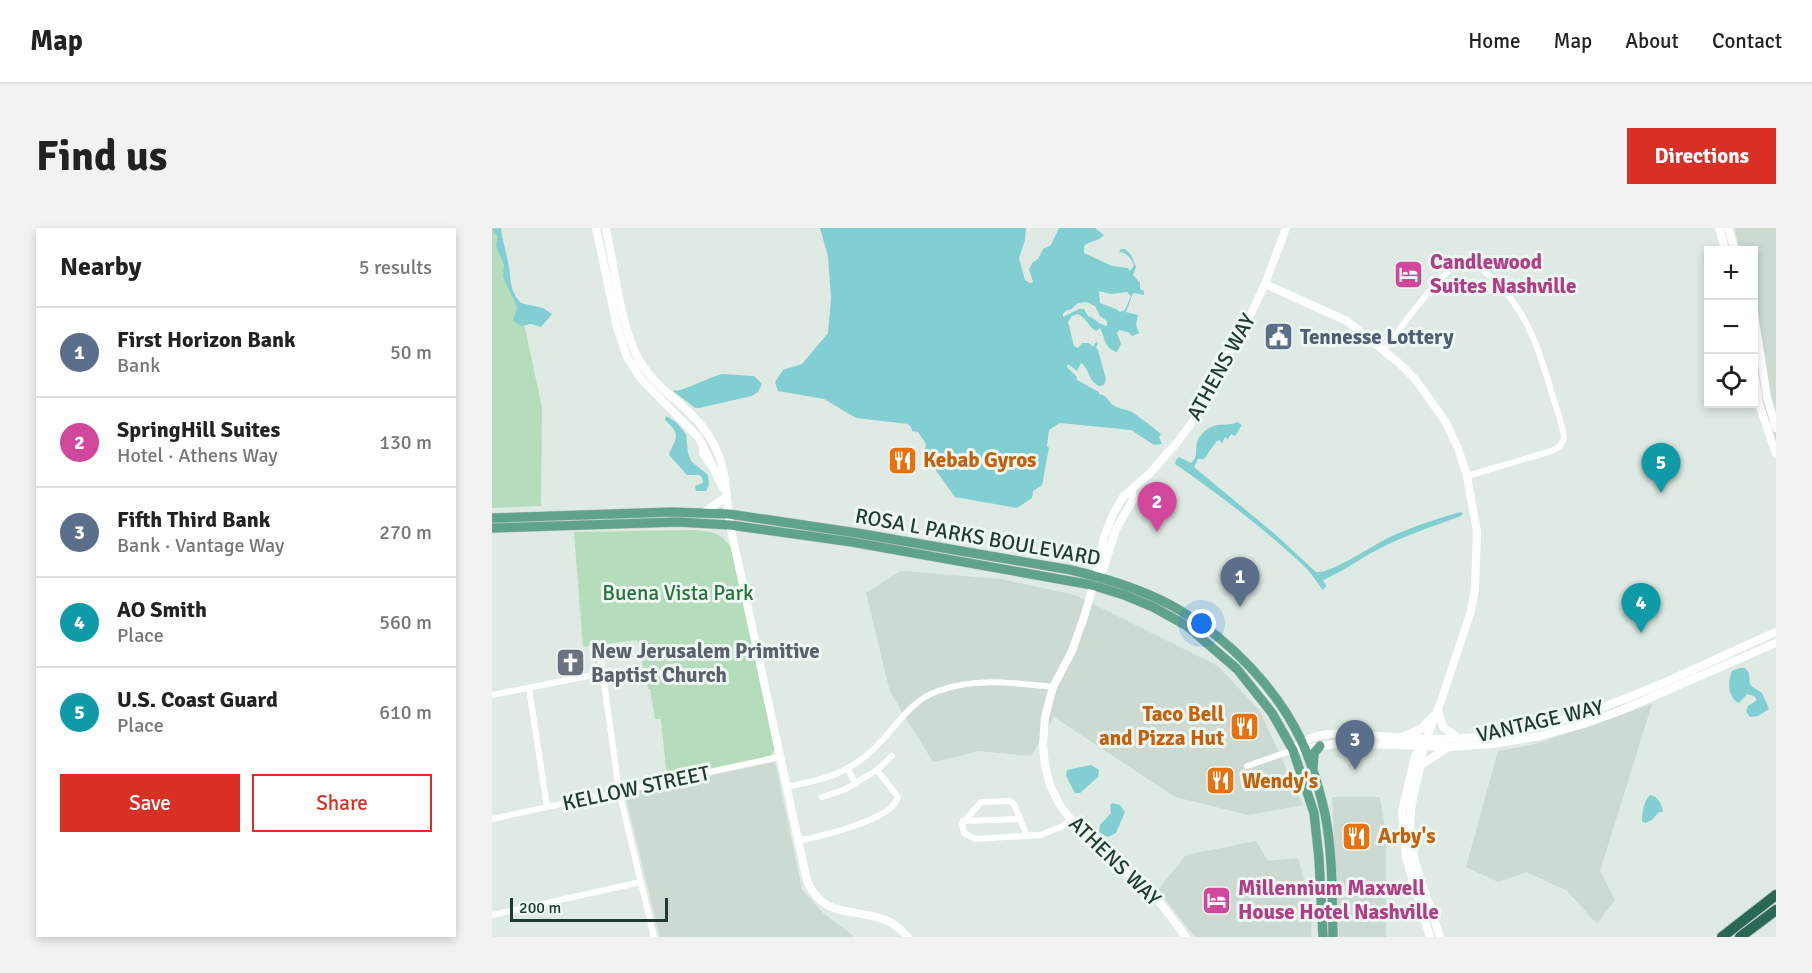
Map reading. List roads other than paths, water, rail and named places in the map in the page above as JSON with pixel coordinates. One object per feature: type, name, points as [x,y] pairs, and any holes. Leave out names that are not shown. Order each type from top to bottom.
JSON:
[{"type":"highway","points":[[1722,937],[1776,895]]},
{"type":"highway","points":[[1740,937],[1776,910]]},
{"type":"main road","name":"ROSA L PARKS BOULEVARD","points":[[492,518],[672,512],[729,514],[857,533],[1094,580],[1136,590],[1176,609],[1213,634],[1244,662],[1286,714],[1303,746],[1325,817],[1334,937]]},
{"type":"main road","name":"ROSA L PARKS BOULEVARD","points":[[492,528],[678,522],[730,525],[1094,580],[1153,607],[1187,626],[1232,663],[1272,713],[1293,750],[1314,813],[1319,857],[1323,937]]},
{"type":"main road","points":[[1313,776],[1313,754],[1320,746]]},
{"type":"main road","points":[[1319,857],[1327,905],[1332,912]]},
{"type":"street","points":[[597,228],[617,327],[627,357],[641,379],[692,429],[702,442],[725,495],[797,841],[812,893],[820,902],[832,909],[893,923],[908,937]]},
{"type":"street","points":[[606,228],[629,334],[636,353],[651,377],[689,412],[713,441],[724,467],[725,495]]},
{"type":"street","name":"ATHENS WAY","points":[[1186,937],[1161,904],[1070,820],[1050,784],[1044,757],[1043,731],[1053,687],[1072,651],[1094,580],[1108,523],[1124,497],[1132,492],[1179,440],[1209,399],[1226,358],[1246,324],[1265,284],[1286,228]]},
{"type":"street","points":[[1719,228],[1724,246]]},
{"type":"street","points":[[1728,228],[1734,246]]},
{"type":"street","points":[[1384,350],[1449,271],[1459,265],[1472,264],[1483,270],[1506,291],[1517,306],[1536,340],[1564,439],[1559,447],[1552,451],[1467,476]]},
{"type":"street","points":[[1265,284],[1347,321],[1384,350],[1415,379],[1445,421],[1458,448],[1467,476],[1477,532],[1475,588],[1471,611],[1438,710],[1424,743],[1415,756],[1417,765],[1406,812],[1406,858],[1429,933],[1438,931],[1414,856],[1406,812]]},
{"type":"street","points":[[1758,340],[1767,397],[1776,428]]},
{"type":"street","points":[[1758,397],[1776,454]]},
{"type":"street","points":[[703,513],[725,495]]},
{"type":"street","name":"VANTAGE WAY","points":[[1303,746],[1338,743],[1387,745],[1424,743],[1517,730],[1565,719],[1609,706],[1776,632]]},
{"type":"street","name":"VANTAGE WAY","points":[[1303,746],[1333,734],[1401,738],[1451,747],[1527,738],[1593,721],[1776,642]]},
{"type":"street","points":[[599,646],[620,791],[654,937]]},
{"type":"street","points":[[492,695],[603,673]]},
{"type":"street","points":[[786,787],[836,775],[867,755],[914,705],[937,691],[966,683],[995,681],[1053,687]]},
{"type":"street","points":[[529,688],[547,807]]},
{"type":"street","points":[[1401,738],[1421,729],[1438,710]]},
{"type":"street","points":[[1438,710],[1443,727],[1458,738]]},
{"type":"street","points":[[1387,745],[1403,750],[1417,765]]},
{"type":"street","points":[[1247,766],[1303,746]]},
{"type":"street","points":[[1417,765],[1451,747]]},
{"type":"street","points":[[822,797],[856,784],[877,770],[892,756]]},
{"type":"street","name":"KELLOW STREET","points":[[492,819],[779,757]]},
{"type":"street","points":[[847,768],[856,784]]},
{"type":"street","points":[[797,841],[852,827],[881,813],[895,803],[898,797],[877,770]]},
{"type":"street","points":[[1027,836],[1014,804],[1010,801],[981,802],[962,824],[964,833],[975,839],[1027,836],[1040,835],[1052,832],[1070,820]]},
{"type":"street","points":[[963,821],[1020,819]]},
{"type":"street","points":[[492,915],[641,882]]},
{"type":"water","points":[[501,228],[514,293],[521,303],[543,308],[552,314],[541,327],[531,324],[521,326],[513,321],[517,307],[503,277],[504,265],[496,246],[498,237],[492,229]]},
{"type":"water","points":[[820,228],[1026,228],[1019,258],[1025,280],[1030,283],[1033,282],[1029,269],[1043,249],[1051,245],[1059,228],[1095,228],[1104,235],[1084,246],[1084,253],[1112,266],[1128,268],[1130,271],[1134,265],[1133,262],[1126,254],[1119,252],[1125,249],[1131,255],[1136,267],[1133,275],[1140,283],[1140,289],[1144,291],[1144,295],[1133,293],[1126,312],[1138,315],[1136,325],[1139,333],[1132,336],[1128,332],[1119,330],[1117,333],[1121,344],[1117,352],[1107,345],[1100,328],[1096,331],[1078,314],[1072,316],[1068,322],[1074,346],[1078,348],[1082,343],[1089,343],[1093,347],[1096,342],[1098,343],[1096,348],[1106,379],[1104,385],[1095,384],[1081,363],[1077,371],[1068,364],[1067,367],[1077,377],[1077,380],[1099,392],[1115,406],[1132,412],[1159,432],[1162,444],[1154,445],[1131,430],[1060,423],[1049,430],[1047,446],[1049,448],[1042,485],[1033,491],[1032,498],[1017,508],[955,497],[924,454],[926,444],[918,432],[912,431],[908,424],[856,418],[824,399],[778,391],[775,382],[783,370],[802,364],[828,333],[831,299],[828,256]],"holes":[[[1099,291],[1111,294],[1127,292],[1131,296],[1125,310],[1120,312],[1100,303]],[[1086,302],[1095,306],[1100,316],[1107,321],[1107,326],[1088,316],[1084,309],[1063,317],[1067,310],[1078,303]]]},
{"type":"water","points":[[722,374],[754,376],[762,384],[758,392],[752,396],[699,408],[695,408],[673,391],[683,389]]},
{"type":"water","points":[[666,416],[676,422],[686,434],[691,461],[708,475],[709,485],[706,491],[696,491],[695,486],[703,483],[702,477],[687,475],[669,455],[676,434],[665,420]]},
{"type":"water","points":[[1237,422],[1242,425],[1235,436],[1231,434],[1228,439],[1225,437],[1222,443],[1219,440],[1216,442],[1204,459],[1198,459],[1194,467],[1276,535],[1316,572],[1331,569],[1406,530],[1460,512],[1463,513],[1461,516],[1404,537],[1371,553],[1323,580],[1326,586],[1323,590],[1311,573],[1275,540],[1175,464],[1179,457],[1191,463],[1194,460],[1197,443],[1202,433],[1209,428]]},
{"type":"water","points":[[1745,668],[1749,673],[1750,685],[1762,693],[1769,709],[1758,716],[1750,717],[1746,712],[1748,706],[1757,700],[1754,696],[1747,694],[1739,703],[1731,694],[1730,675],[1732,671]]},
{"type":"water","points":[[1091,765],[1099,770],[1098,777],[1080,793],[1075,793],[1066,776],[1067,770]]},
{"type":"water","points":[[1650,795],[1659,801],[1663,812],[1659,812],[1652,820],[1645,823],[1642,821],[1643,811]]},
{"type":"water","points":[[1112,803],[1120,805],[1125,812],[1116,833],[1108,837],[1099,832],[1100,825],[1111,813]]},
{"type":"place","name":"Candlewood Suites Nashville","points":[[1409,274]]},
{"type":"place","name":"Tennesse Lottery","points":[[1279,337]]},
{"type":"place","name":"Kebab Gyros","points":[[902,460]]},
{"type":"place","name":"U.S. Coast Guard","points":[[1661,493]]},
{"type":"place","name":"SpringHill Suites","points":[[1157,532]]},
{"type":"place","name":"First Horizon Bank","points":[[1240,607]]},
{"type":"place","name":"AO Smith","points":[[1641,633]]},
{"type":"place","name":"New Jerusalem Primitive Baptist Church","points":[[570,663]]},
{"type":"place","name":"Taco Bell and Pizza Hut","points":[[1245,726]]},
{"type":"place","name":"Fifth Third Bank","points":[[1355,770]]},
{"type":"place","name":"Wendy's","points":[[1221,781]]},
{"type":"place","name":"Arby's","points":[[1357,836]]},
{"type":"place","name":"Millennium Maxwell House Hotel Nashville","points":[[1217,900]]},
{"type":"park label","name":"Buena Vista Park","points":[[678,593]]}]
